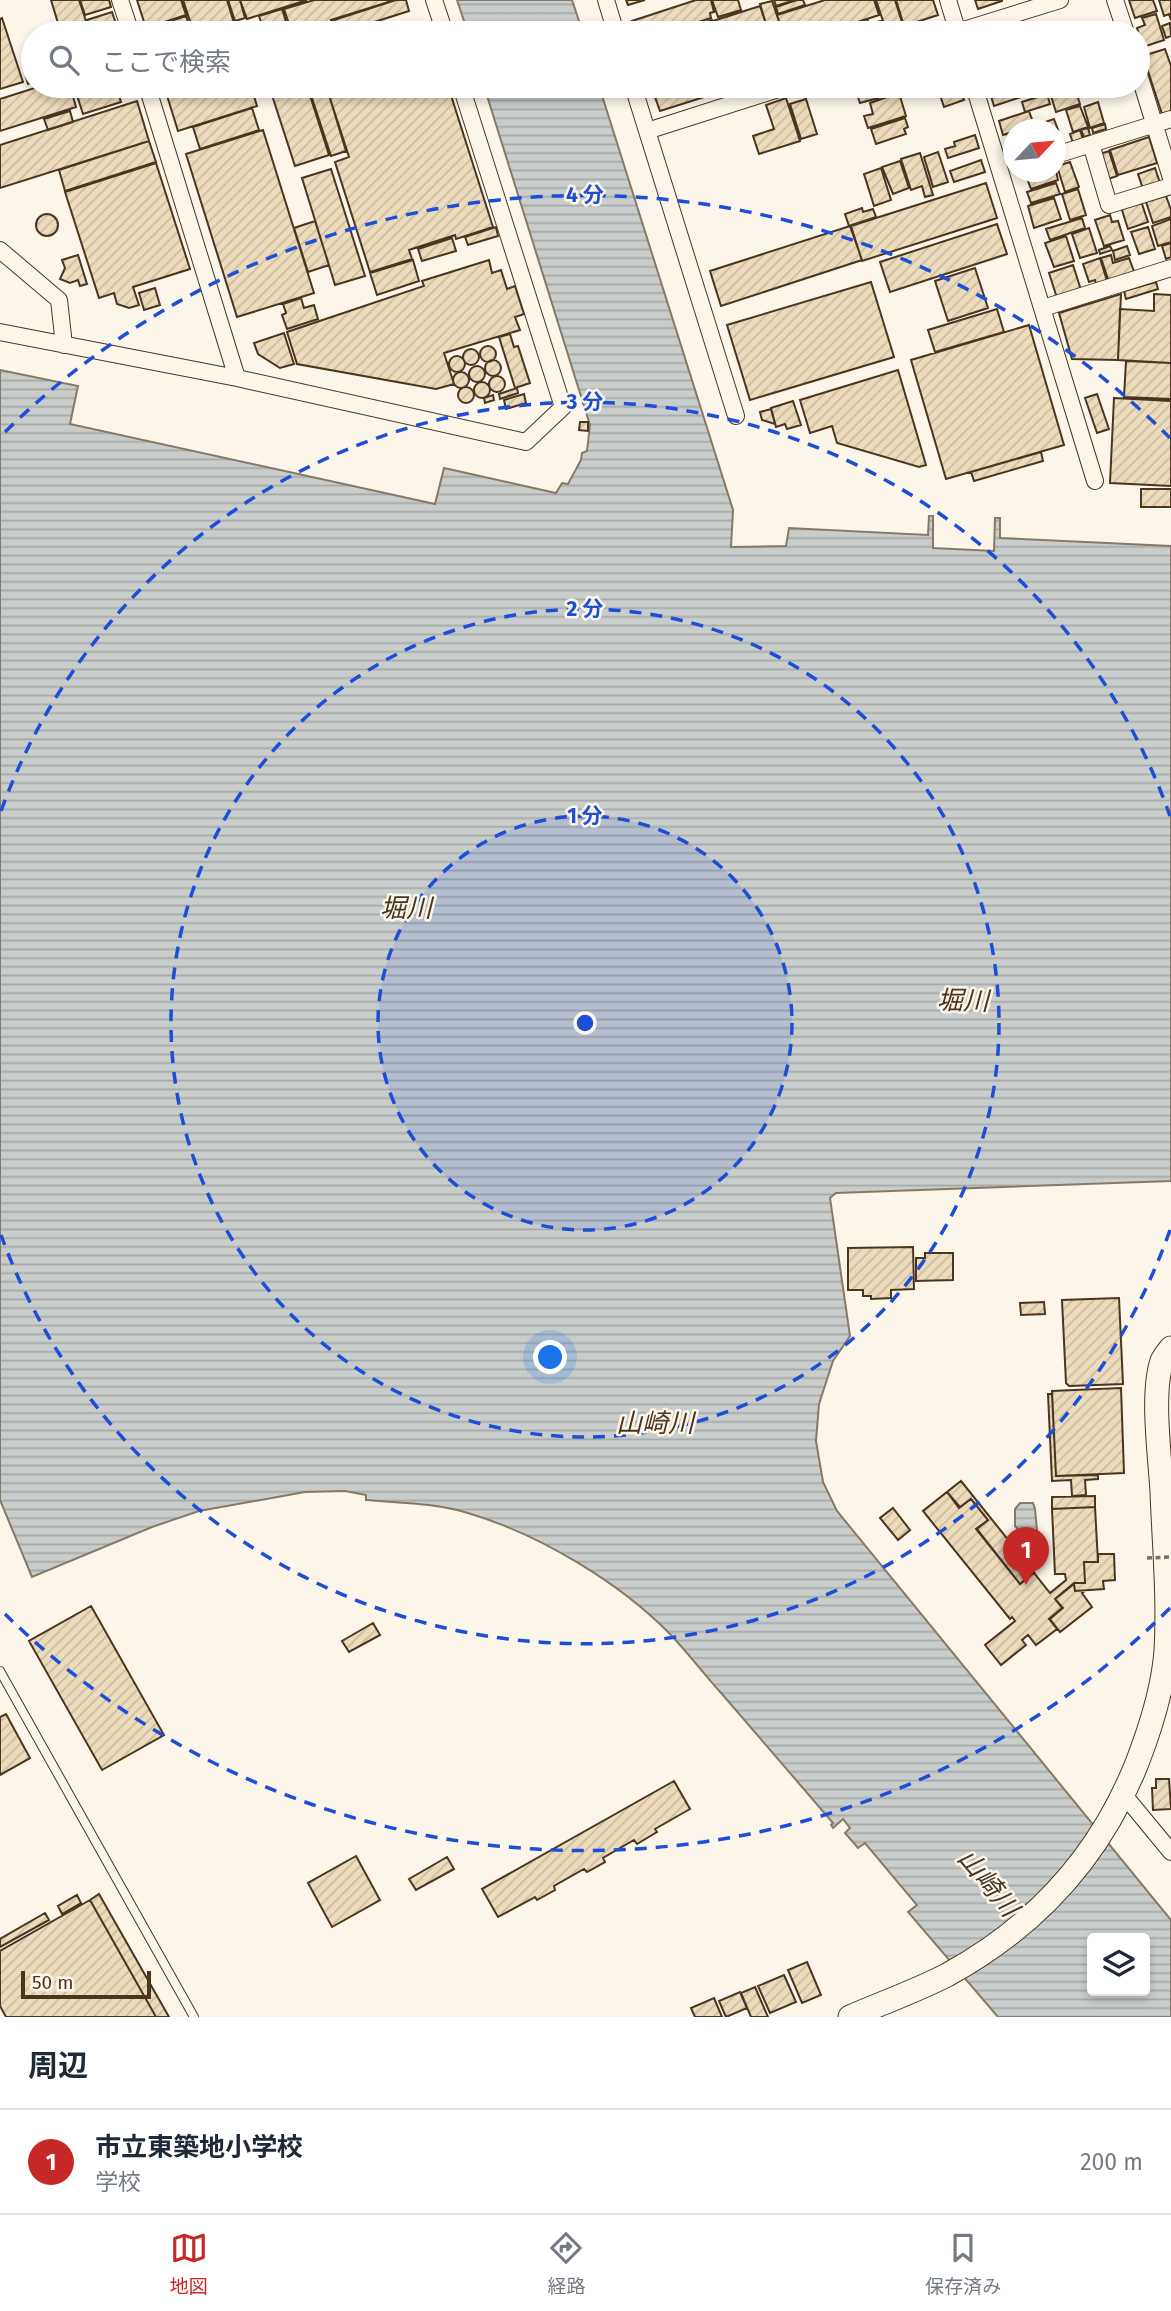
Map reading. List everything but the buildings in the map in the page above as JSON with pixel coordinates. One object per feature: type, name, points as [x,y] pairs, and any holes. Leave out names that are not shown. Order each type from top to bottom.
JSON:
[{"type":"street","points":[[120,0],[127,21]]},
{"type":"street","points":[[434,0],[441,21]]},
{"type":"street","points":[[606,0],[613,21]]},
{"type":"street","points":[[948,0],[954,21]]},
{"type":"street","points":[[994,21],[1060,0]]},
{"type":"street","points":[[1115,0],[1122,21]]},
{"type":"street","points":[[151,98],[237,378]]},
{"type":"street","points":[[0,332],[237,378],[526,442],[562,407],[465,98]]},
{"type":"street","points":[[637,98],[736,416]]},
{"type":"street","points":[[647,131],[750,98]]},
{"type":"street","points":[[979,98],[1003,160]]},
{"type":"street","points":[[1146,98],[1171,178]]},
{"type":"street","points":[[1066,152],[1171,119]]},
{"type":"street","points":[[1091,144],[1109,205],[1171,186]]},
{"type":"street","points":[[1010,182],[1043,308],[1096,481]]},
{"type":"street","points":[[0,250],[58,300],[64,345]]},
{"type":"street","points":[[1043,308],[1171,268]]},
{"type":"street","points":[[850,2017],[945,1976],[995,1945],[1037,1913],[1077,1867],[1124,1795],[1155,1716],[1166,1652],[1168,1580],[1157,1396],[1163,1360],[1171,1348]]},
{"type":"street","points":[[1124,1795],[1171,1852]]},
{"type":"lane","points":[[0,1671],[194,2017]]},
{"type":"path","points":[[1147,1558],[1171,1557]]},
{"type":"water","points":[[457,0],[572,0],[579,21],[464,21]]},
{"type":"water","name":"堀川","points":[[488,98],[603,98],[733,510],[731,547],[786,546],[789,528],[928,535],[929,516],[933,516],[933,548],[994,551],[995,518],[1000,518],[1000,538],[1171,546],[1171,1181],[836,1193],[830,1198],[850,1336],[833,1361],[819,1404],[816,1441],[823,1482],[837,1511],[1171,1920],[1171,2017],[998,2017],[908,1912],[917,1905],[865,1843],[858,1848],[845,1833],[850,1828],[843,1819],[833,1828],[833,1823],[670,1634],[603,1579],[524,1534],[471,1514],[446,1508],[366,1500],[366,1495],[345,1491],[305,1492],[199,1511],[152,1527],[32,1577],[0,1500],[0,370],[78,386],[70,424],[435,504],[444,468],[556,493],[562,483],[568,484],[582,453],[587,451],[590,425]]},
{"type":"water","points":[[1020,1503],[1033,1503],[1037,1530],[1023,1535],[1015,1526],[1015,1509]]},
{"type":"place","name":"市立東築地小学校","points":[[1026,1585]]},
{"type":"water label","name":"山崎川","points":[[655,1423]]},
{"type":"water label","name":"山崎川","points":[[988,1883]]}]
